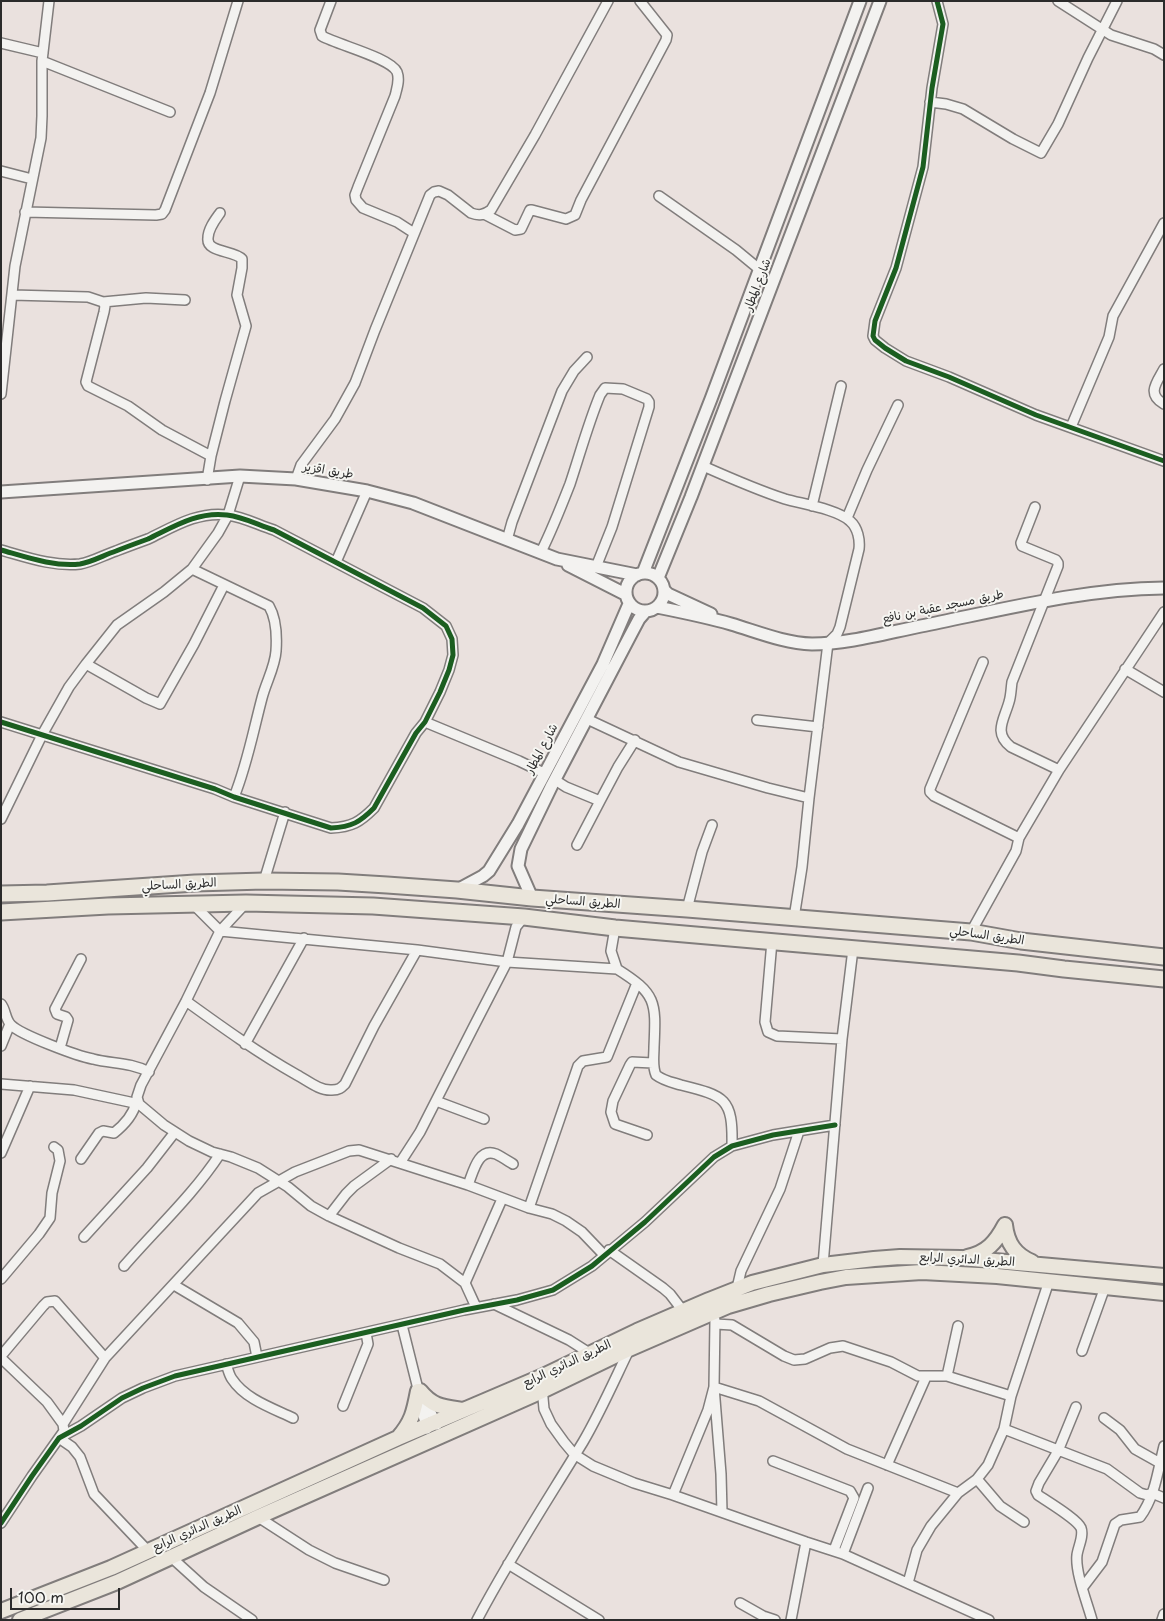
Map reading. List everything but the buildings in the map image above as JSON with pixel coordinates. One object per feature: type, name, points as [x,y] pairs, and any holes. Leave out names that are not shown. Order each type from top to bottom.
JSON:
[{"type":"highway","name":"الطريق الساحلي","points":[[1,894],[47,893],[195,883],[338,882],[971,932],[1021,940],[1164,957]]},
{"type":"highway","name":"الطريق الساحلي","points":[[1,912],[108,906],[246,902],[373,906],[524,917],[615,928],[1018,963],[1164,979]]},
{"type":"highway","points":[[1018,963],[1024,960],[1028,952],[1028,947],[1021,940]]},
{"type":"highway","points":[[1064,969],[1060,963],[1060,958],[1070,946]]},
{"type":"main road","points":[[961,1258],[976,1255],[986,1250],[994,1243],[1005,1225],[1012,1248],[1026,1259],[1040,1264]]},
{"type":"main road","name":"الطريق الدائري الرابع","points":[[20,1620],[35,1616],[171,1558],[437,1437],[541,1384],[591,1354],[737,1288],[823,1266],[900,1257],[961,1258],[1164,1276]]},
{"type":"main road","name":"الطريق الدائري الرابع","points":[[4,1608],[67,1586],[463,1410],[541,1384],[629,1349],[715,1318],[746,1300],[786,1289],[871,1274],[944,1272],[1164,1293]]},
{"type":"main road","points":[[419,1389],[430,1402],[440,1406],[463,1410]]},
{"type":"main road","points":[[398,1438],[412,1419],[419,1389]]},
{"type":"street","points":[[1,394],[15,266],[41,138],[43,57],[49,1]]},
{"type":"street","points":[[25,212],[162,214],[210,93],[238,1]]},
{"type":"street","points":[[331,1],[320,30],[322,36],[387,63],[396,71],[398,81],[395,96],[358,186],[355,195],[356,200],[363,208],[396,222],[414,233]]},
{"type":"street","points":[[296,479],[301,465],[335,419],[355,383],[430,195],[439,191],[448,195],[476,215],[484,214],[491,210],[540,126],[608,1]]},
{"type":"street","points":[[484,214],[515,230],[520,229],[530,210],[566,219],[575,215],[581,200],[666,40],[667,35],[640,1]]},
{"type":"street","name":"شارع المطار","points":[[640,574],[711,399],[860,1]]},
{"type":"street","name":"شارع المطار","points":[[658,578],[880,1]]},
{"type":"street","points":[[937,1],[943,24],[930,102],[921,179],[896,268],[874,321],[875,340],[906,360],[1036,415],[1164,462]]},
{"type":"street","points":[[1058,1],[1111,35],[1161,53],[1164,42]]},
{"type":"street","points":[[930,102],[946,104],[967,112],[1041,153],[1058,124],[1117,1]]},
{"type":"street","points":[[1,43],[43,57],[170,112]]},
{"type":"street","points":[[1,170],[32,179]]},
{"type":"street","points":[[660,196],[736,250],[759,269]]},
{"type":"street","points":[[207,480],[211,456],[246,326],[237,295],[242,259],[235,254],[210,246],[207,241],[209,232],[220,213]]},
{"type":"street","points":[[1071,427],[1109,337],[1113,316],[1164,224]]},
{"type":"street","points":[[773,232],[790,239]]},
{"type":"street","points":[[12,295],[88,297],[103,302],[146,298],[185,300]]},
{"type":"street","points":[[103,302],[105,306],[104,312],[86,382],[88,386],[128,406],[162,430],[211,456]]},
{"type":"street","points":[[507,540],[512,522],[562,392],[574,371],[587,357]]},
{"type":"street","points":[[1164,369],[1154,386],[1154,394],[1156,399],[1164,404]]},
{"type":"street","points":[[812,506],[841,386]]},
{"type":"street","points":[[541,552],[551,533],[570,483],[580,449],[600,395],[605,388],[623,389],[641,396],[649,402],[612,527],[596,567]]},
{"type":"street","points":[[847,518],[898,405]]},
{"type":"street","points":[[702,466],[760,490],[847,518],[855,527],[860,542],[840,627],[837,634],[828,643],[808,798],[802,867],[794,918]]},
{"type":"street","points":[[1,819],[42,735],[69,687],[117,624],[164,592],[192,569],[218,533],[228,515],[240,476]]},
{"type":"street","name":"طريق اقزير","points":[[1,492],[207,480],[240,476],[296,479],[367,491],[413,503],[541,552],[557,560],[640,574]]},
{"type":"street","points":[[336,562],[367,491]]},
{"type":"street","points":[[1035,507],[1021,543],[1022,546],[1058,562],[1058,566],[1012,682],[1000,732],[1005,742],[1011,747],[1059,770]]},
{"type":"street","points":[[1,550],[43,561],[77,564],[88,562],[203,515],[228,515],[248,519],[336,562],[359,576],[423,608],[446,626],[452,639],[453,655],[449,670],[425,722],[416,733],[374,808],[355,824],[344,827],[332,828],[1,722]]},
{"type":"street","points":[[557,560],[627,599],[636,610],[646,611],[657,607],[662,599],[664,590],[658,578],[653,575],[640,574],[631,578],[628,583],[627,599]]},
{"type":"street","points":[[192,569],[269,606],[276,634],[275,660],[262,697],[246,767],[234,798]]},
{"type":"street","points":[[86,664],[160,704],[194,644],[224,585]]},
{"type":"street","name":"طريق مسجد عقبة بن نافع","points":[[657,607],[730,624],[786,640],[811,644],[828,643],[901,630],[1043,600],[1108,591],[1164,588]]},
{"type":"street","name":"طريق مسجد عقبة بن نافع","points":[[664,590],[668,594],[730,624]]},
{"type":"street","name":"شارع المطار","points":[[457,890],[490,871],[518,824],[603,664],[627,599]]},
{"type":"street","name":"شارع المطار","points":[[532,898],[518,866],[522,849],[587,718],[634,628],[646,611]]},
{"type":"street","points":[[971,932],[1016,852],[1019,838],[1059,770],[1164,612]]},
{"type":"street","points":[[982,662],[930,792],[934,796],[1019,838]]},
{"type":"street","points":[[1125,669],[1164,692]]},
{"type":"street","points":[[587,718],[679,762],[808,798]]},
{"type":"street","points":[[757,720],[818,727]]},
{"type":"street","points":[[425,722],[544,773]]},
{"type":"street","points":[[577,845],[618,767],[635,740]]},
{"type":"street","points":[[555,780],[566,787],[600,801]]},
{"type":"street","points":[[264,882],[285,812]]},
{"type":"street","points":[[518,824],[531,830]]},
{"type":"street","points":[[687,909],[702,852],[712,824]]},
{"type":"street","points":[[81,1159],[99,1133],[103,1131],[114,1133],[131,1115],[138,1104],[138,1092],[220,931],[246,902]]},
{"type":"street","points":[[193,904],[220,931],[417,950],[507,962],[617,969],[647,992],[654,1005],[653,1064],[656,1075],[662,1079],[713,1094],[726,1104],[732,1123],[732,1146]]},
{"type":"street","points":[[329,1216],[354,1186],[395,1161],[420,1132],[507,962],[516,927],[524,917]]},
{"type":"street","points":[[615,928],[612,951],[617,969]]},
{"type":"street","points":[[245,1044],[304,938]]},
{"type":"street","points":[[772,941],[765,1022],[768,1032],[777,1036],[842,1039]]},
{"type":"street","points":[[823,1266],[842,1039],[853,949]]},
{"type":"street","points":[[186,1001],[245,1044],[322,1088],[340,1089],[345,1084],[374,1026],[417,950]]},
{"type":"street","points":[[60,1048],[68,1020],[66,1017],[57,1014],[55,1009],[81,959]]},
{"type":"street","points":[[529,1208],[578,1066],[583,1061],[607,1058],[637,983]]},
{"type":"street","points":[[1,1004],[10,1024],[22,1032],[94,1060],[129,1064],[149,1072]]},
{"type":"street","points":[[1,1046],[10,1024]]},
{"type":"street","points":[[647,1136],[615,1124],[610,1112],[612,1101],[632,1062],[653,1064]]},
{"type":"street","points":[[1,1084],[74,1090],[138,1104],[175,1132],[197,1145],[258,1168],[279,1181],[310,1206],[399,1248],[440,1264],[464,1283],[476,1307]]},
{"type":"street","points":[[1,1153],[30,1086]]},
{"type":"street","points":[[436,1101],[484,1118]]},
{"type":"street","points":[[59,1438],[81,1426],[122,1398],[175,1376],[476,1307],[517,1300],[553,1290],[592,1266],[645,1222],[714,1157],[732,1146],[799,1130],[836,1125]]},
{"type":"street","points":[[737,1288],[741,1271],[780,1189],[799,1130]]},
{"type":"street","points":[[84,1237],[147,1168],[175,1132]]},
{"type":"street","points":[[1,1279],[50,1218],[52,1193],[60,1161],[58,1150],[54,1147]]},
{"type":"street","points":[[1,1523],[64,1431],[64,1424],[105,1358],[258,1193],[296,1172],[349,1152],[359,1150],[395,1161],[468,1185],[502,1199],[547,1212],[566,1221],[607,1253],[663,1288],[683,1311]]},
{"type":"street","points":[[468,1185],[478,1161],[486,1153],[495,1154],[513,1164]]},
{"type":"street","points":[[124,1266],[192,1191],[220,1154]]},
{"type":"street","points":[[464,1283],[502,1199]]},
{"type":"street","points":[[908,1583],[917,1550],[944,1509],[958,1493],[977,1479],[988,1465],[1004,1429],[1011,1396],[1049,1281]]},
{"type":"street","points":[[174,1285],[238,1322],[254,1342],[257,1357]]},
{"type":"street","points":[[1082,1352],[1105,1287]]},
{"type":"street","points":[[64,1424],[47,1402],[1,1357],[43,1306],[51,1300],[55,1300],[105,1358]]},
{"type":"street","points":[[494,1304],[569,1340],[591,1354]]},
{"type":"street","points":[[722,1512],[714,1387],[715,1318],[732,1325],[794,1360],[805,1359],[830,1348],[843,1346],[891,1362],[918,1376],[946,1376],[1011,1396]]},
{"type":"street","points":[[402,1325],[419,1389],[437,1437]]},
{"type":"street","points":[[946,1376],[958,1326]]},
{"type":"street","points":[[343,1406],[368,1344],[366,1332]]},
{"type":"street","points":[[477,1620],[508,1564],[599,1412],[629,1349]]},
{"type":"street","points":[[226,1364],[230,1378],[238,1387],[249,1396],[292,1418]]},
{"type":"street","points":[[887,1465],[926,1377]]},
{"type":"street","points":[[541,1384],[544,1409],[551,1424],[574,1454],[593,1466],[634,1483],[838,1552],[989,1620]]},
{"type":"street","points":[[714,1387],[758,1401],[847,1449],[958,1493]]},
{"type":"street","points":[[673,1495],[708,1410],[714,1387]]},
{"type":"street","points":[[1076,1408],[1058,1451],[1036,1491],[1041,1497],[1074,1520],[1081,1528],[1082,1536],[1077,1560],[1092,1620]]},
{"type":"street","points":[[1104,1418],[1120,1430],[1136,1450],[1160,1463]]},
{"type":"street","points":[[1004,1429],[1107,1469],[1140,1493],[1147,1495],[1152,1493],[1164,1498]]},
{"type":"street","points":[[59,1438],[80,1457],[94,1494],[148,1551]]},
{"type":"street","points":[[1083,1587],[1102,1562],[1115,1524],[1121,1520],[1140,1517],[1145,1510],[1152,1493],[1163,1451]]},
{"type":"street","points":[[773,1461],[850,1491],[854,1498],[838,1552]]},
{"type":"street","points":[[977,1479],[1000,1506],[1024,1522]]},
{"type":"street","points":[[838,1552],[868,1488]]},
{"type":"street","points":[[258,1517],[309,1550],[335,1563],[384,1580]]},
{"type":"street","points":[[791,1620],[806,1542]]},
{"type":"street","points":[[171,1558],[204,1587],[252,1620]]},
{"type":"street","points":[[508,1564],[599,1620]]},
{"type":"street","points":[[740,1603],[774,1620]]},
{"type":"street","points":[[1162,1620],[1164,1614]]},
{"type":"cycle path","points":[[937,1],[943,24],[932,88],[923,167],[896,268],[875,321],[873,336],[885,348],[906,361],[949,377],[1036,415],[1164,461]]},
{"type":"cycle path","points":[[1,550],[50,563],[80,564],[148,539],[186,521],[206,515],[233,516],[274,530],[423,608],[446,626],[452,639],[453,655],[440,692],[425,722],[416,733],[374,808],[355,823],[345,826],[331,828],[234,797],[215,789],[1,722]]},
{"type":"cycle path","points":[[1,1523],[59,1438],[81,1426],[122,1398],[175,1376],[464,1310],[517,1300],[553,1290],[592,1266],[645,1222],[714,1157],[732,1146],[773,1135],[835,1125]]}]
